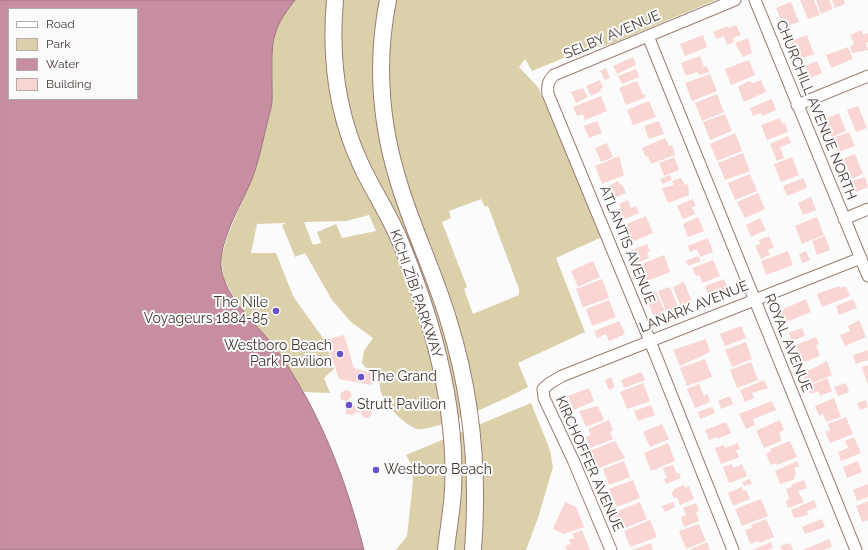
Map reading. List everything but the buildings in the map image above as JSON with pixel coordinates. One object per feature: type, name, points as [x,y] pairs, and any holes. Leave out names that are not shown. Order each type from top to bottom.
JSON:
[{"type":"highway","name":"KICHI ZĪBĪ PARKWAY","points":[[335,0],[333,38],[335,74],[347,131],[359,161],[390,218],[410,265],[437,353],[451,435],[453,490],[446,550]]},
{"type":"highway","name":"KICHI ZĪBĪ PARKWAY","points":[[388,0],[381,54],[382,103],[388,141],[398,180],[410,217],[449,322],[469,410],[472,428],[475,480],[473,550]]},
{"type":"street","name":"SELBY AVENUE","points":[[548,84],[554,75],[736,0]]},
{"type":"street","name":"CHURCHILL AVENUE NORTH","points":[[755,0],[868,276]]},
{"type":"street","name":"ROYAL AVENUE","points":[[648,36],[856,550]]},
{"type":"street","points":[[797,105],[868,76]]},
{"type":"street","name":"ATLANTIS AVENUE","points":[[548,84],[548,94],[650,341],[733,550]]},
{"type":"street","points":[[844,218],[868,209]]},
{"type":"street","name":"LANARK AVENUE","points":[[543,389],[550,382],[562,376],[860,258]]},
{"type":"street","name":"KIRCHOFFER AVENUE","points":[[543,389],[544,398],[574,462],[610,550]]},
{"type":"green space","points":[[295,0],[716,0],[611,44],[578,52],[532,71],[525,59],[519,67],[538,87],[602,237],[556,258],[585,332],[518,363],[528,387],[455,420],[439,425],[417,429],[407,424],[391,409],[384,399],[380,389],[379,370],[366,368],[362,363],[364,351],[373,338],[351,322],[332,300],[305,253],[295,257],[282,225],[286,223],[257,224],[251,253],[276,253],[293,296],[325,341],[334,369],[324,378],[330,393],[304,392],[275,348],[240,308],[224,279],[221,258],[227,237],[252,178],[271,109],[272,51],[276,29],[280,19]],"holes":[[[481,199],[485,207],[488,206],[519,289],[519,295],[473,314],[464,289],[467,287],[442,222],[451,218],[449,211]],[[369,215],[376,231],[342,238],[336,224],[317,232],[321,243],[313,245],[304,222],[346,221]]]},
{"type":"green space","points":[[531,403],[550,450],[553,467],[538,518],[526,550],[396,550],[407,536],[413,481],[411,464],[406,455]]},
{"type":"water","points":[[0,0],[295,0],[280,21],[276,30],[272,49],[271,109],[255,171],[226,238],[221,258],[222,271],[232,296],[276,349],[291,372],[318,420],[340,471],[364,550],[0,550]]},
{"type":"place","name":"The Nile Voyageurs 1884-85","points":[[276,311]]},
{"type":"place","name":"Westboro Beach Park Pavilion","points":[[340,354]]},
{"type":"place","name":"The Grand","points":[[361,377]]},
{"type":"place","name":"Strutt Pavilion","points":[[349,405]]},
{"type":"place","name":"Westboro Beach","points":[[376,470]]}]
